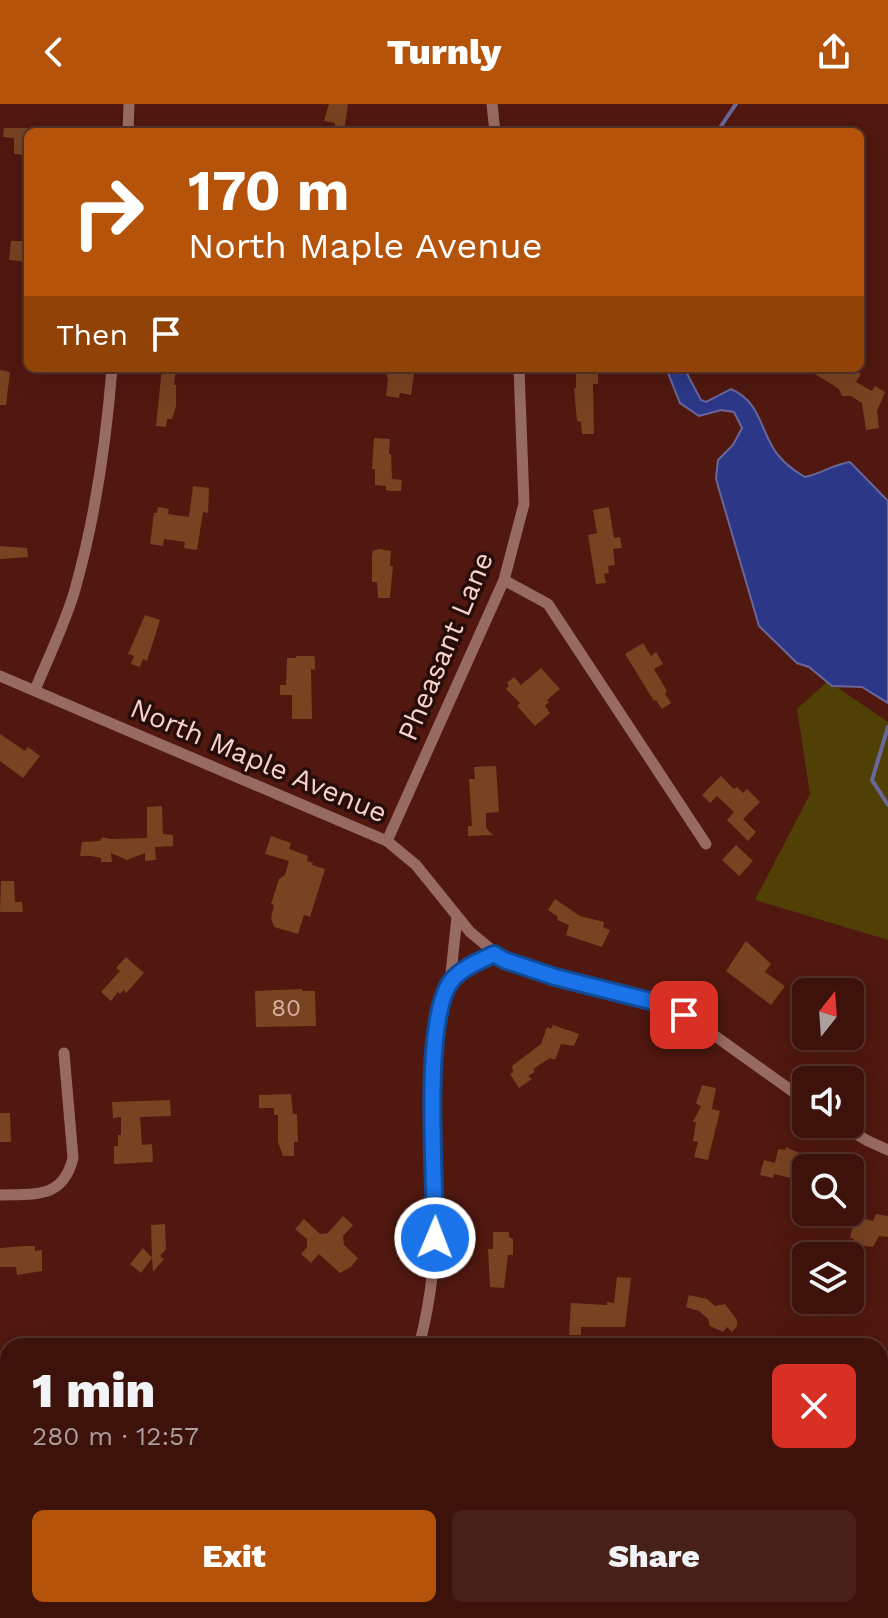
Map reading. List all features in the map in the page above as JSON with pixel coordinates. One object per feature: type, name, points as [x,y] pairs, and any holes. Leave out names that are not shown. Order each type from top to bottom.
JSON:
[{"type":"street","points":[[128,128],[129,104]]},
{"type":"street","points":[[492,104],[495,128]]},
{"type":"street","points":[[35,690],[73,596],[90,531],[109,410],[112,372]]},
{"type":"street","name":"Pheasant Lane","points":[[387,841],[504,580],[524,504],[519,372]]},
{"type":"street","points":[[504,580],[548,604],[706,844]]},
{"type":"street","name":"North Maple Avenue","points":[[0,676],[387,841],[416,865],[457,917],[494,954],[555,977],[666,1005],[694,1021],[792,1091]]},
{"type":"street","points":[[421,1338],[434,1275],[434,1055],[440,1011],[450,982],[457,917]]},
{"type":"street","points":[[450,982],[461,971],[494,954]]},
{"type":"street","points":[[0,1195],[43,1193],[62,1185],[69,1173],[73,1158],[64,1053]]},
{"type":"street","points":[[863,1138],[888,1150]]},
{"type":"shaded area","points":[[668,372],[686,372],[701,400],[706,402],[731,389],[752,406],[772,446],[791,468],[805,477],[850,462],[888,501],[888,703],[862,687],[832,686],[809,667],[797,663],[759,626],[716,479],[718,460],[733,445],[742,428],[734,412],[721,410],[699,416],[680,403]]},
{"type":"shaded area","points":[[828,681],[888,722],[888,940],[755,900],[810,794],[797,709]]},
{"type":"building","points":[[329,104],[348,104],[345,128],[334,128],[335,123],[324,121]]},
{"type":"building","points":[[4,128],[24,128],[24,155],[14,154],[14,138],[3,137]]},
{"type":"building","points":[[11,241],[24,241],[24,262],[9,260]]},
{"type":"building","points":[[0,370],[10,372],[6,405],[0,405]]},
{"type":"building","points":[[162,372],[176,372],[176,406],[172,419],[167,419],[166,427],[156,426]]},
{"type":"building","points":[[386,372],[414,372],[411,395],[400,393],[399,398],[386,396]]},
{"type":"building","points":[[576,372],[598,372],[598,384],[593,384],[594,434],[582,434],[581,422],[577,421]]},
{"type":"building","points":[[811,372],[858,372],[861,374],[856,382],[872,391],[875,386],[885,392],[877,411],[879,428],[866,430],[862,403],[851,396],[842,396],[839,389]]},
{"type":"building","points":[[374,438],[390,439],[392,479],[402,480],[401,491],[375,485],[375,469],[372,469]]},
{"type":"building","points":[[193,486],[209,488],[208,513],[203,512],[197,550],[184,548],[185,542],[164,539],[163,546],[150,544],[154,513],[157,513],[158,507],[169,509],[168,514],[189,517]]},
{"type":"building","points":[[609,507],[614,538],[620,537],[622,548],[613,549],[615,565],[608,566],[609,573],[604,574],[606,583],[596,584],[588,535],[597,533],[593,510]]},
{"type":"building","points":[[0,546],[27,548],[28,557],[0,559]]},
{"type":"building","points":[[379,549],[391,551],[390,598],[378,598],[377,582],[372,582],[372,555]]},
{"type":"building","points":[[145,615],[160,620],[147,661],[143,659],[140,667],[131,664],[134,656],[128,654]]},
{"type":"building","points":[[643,643],[651,656],[656,652],[663,664],[654,669],[671,703],[662,709],[625,654]]},
{"type":"building","points":[[314,656],[315,659],[315,670],[311,669],[312,719],[292,719],[292,695],[280,695],[280,685],[286,685],[287,658]]},
{"type":"building","points":[[541,668],[560,689],[547,700],[549,702],[545,706],[550,713],[535,726],[506,689],[509,686],[507,683],[514,677],[521,685]]},
{"type":"building","points":[[0,734],[25,751],[28,747],[40,756],[23,778],[0,761]]},
{"type":"building","points":[[496,766],[499,812],[486,813],[486,828],[493,835],[468,836],[468,826],[472,826],[469,779],[475,779],[474,767]]},
{"type":"building","points":[[721,776],[734,789],[737,787],[743,793],[747,789],[760,802],[743,819],[756,832],[748,841],[727,820],[734,812],[717,796],[710,803],[702,795]]},
{"type":"building","points":[[162,806],[163,834],[173,835],[173,846],[155,847],[156,860],[145,861],[145,853],[127,860],[111,853],[112,862],[80,856],[82,842],[99,841],[103,837],[147,838],[147,807]]},
{"type":"building","points":[[271,836],[291,843],[289,849],[308,856],[307,861],[312,865],[325,869],[310,917],[304,915],[298,934],[274,927],[271,918],[274,905],[271,904],[289,861],[265,854]]},
{"type":"building","points":[[736,845],[753,861],[739,876],[722,860]]},
{"type":"building","points":[[1,881],[14,881],[15,902],[22,902],[23,912],[0,912]]},
{"type":"building","points":[[555,899],[580,916],[604,922],[603,927],[610,930],[602,947],[566,935],[569,925],[557,920],[558,917],[548,910]]},
{"type":"building","points":[[746,941],[771,964],[765,972],[785,986],[771,1005],[726,971]]},
{"type":"building","points":[[126,957],[144,973],[126,993],[124,990],[120,994],[118,992],[111,1001],[101,992],[120,971],[116,968]]},
{"type":"building","points":[[255,991],[315,991],[316,1026],[256,1027]]},
{"type":"building","points":[[553,1025],[579,1034],[574,1046],[561,1044],[555,1060],[550,1058],[533,1069],[535,1072],[528,1076],[532,1079],[519,1088],[510,1074],[513,1072],[512,1066],[541,1044],[547,1027],[551,1029]]},
{"type":"building","points":[[702,1085],[716,1088],[712,1109],[720,1111],[708,1160],[694,1157],[698,1142],[693,1141],[696,1122],[693,1122],[701,1106],[696,1104]]},
{"type":"building","points":[[291,1094],[293,1114],[297,1114],[298,1142],[294,1142],[294,1156],[283,1156],[278,1142],[278,1115],[274,1115],[274,1108],[259,1108],[259,1095]]},
{"type":"building","points":[[170,1100],[171,1116],[140,1117],[142,1145],[152,1144],[153,1162],[114,1164],[114,1146],[118,1146],[118,1135],[121,1135],[121,1117],[113,1118],[112,1102]]},
{"type":"building","points":[[0,1113],[10,1113],[11,1142],[0,1142]]},
{"type":"building","points":[[786,1147],[802,1154],[792,1154],[792,1177],[760,1175],[764,1160],[775,1163],[778,1149],[785,1150]]},
{"type":"building","points":[[876,1214],[888,1216],[888,1237],[879,1236],[873,1247],[864,1246],[864,1242],[853,1242],[854,1239],[850,1238],[853,1226],[864,1226],[864,1219],[873,1221]]},
{"type":"building","points":[[343,1216],[353,1225],[343,1236],[344,1245],[358,1258],[351,1267],[340,1273],[319,1254],[311,1263],[301,1254],[307,1247],[307,1239],[295,1229],[304,1219],[320,1234],[328,1233]]},
{"type":"building","points":[[165,1224],[166,1249],[160,1256],[164,1259],[153,1272],[151,1225]]},
{"type":"building","points":[[493,1232],[509,1232],[509,1237],[513,1239],[513,1255],[508,1255],[504,1288],[490,1287],[488,1249],[493,1249]]},
{"type":"building","points":[[35,1246],[35,1251],[42,1250],[42,1271],[17,1275],[16,1267],[0,1267],[0,1248]]},
{"type":"building","points":[[143,1248],[152,1258],[141,1273],[130,1264]]},
{"type":"building","points":[[617,1277],[631,1278],[625,1327],[581,1327],[581,1335],[569,1335],[571,1303],[614,1303]]},
{"type":"building","points":[[689,1295],[707,1299],[715,1306],[725,1304],[737,1320],[737,1326],[732,1332],[727,1327],[723,1332],[710,1326],[708,1319],[699,1311],[686,1307]]},
{"type":"waterway","points":[[720,128],[736,104]]},
{"type":"waterway","points":[[888,727],[872,780],[888,805]]},
{"type":"route","points":[[435,1238],[434,1055],[440,1011],[450,982],[461,971],[494,954],[555,977],[666,1005],[684,1015]]}]
